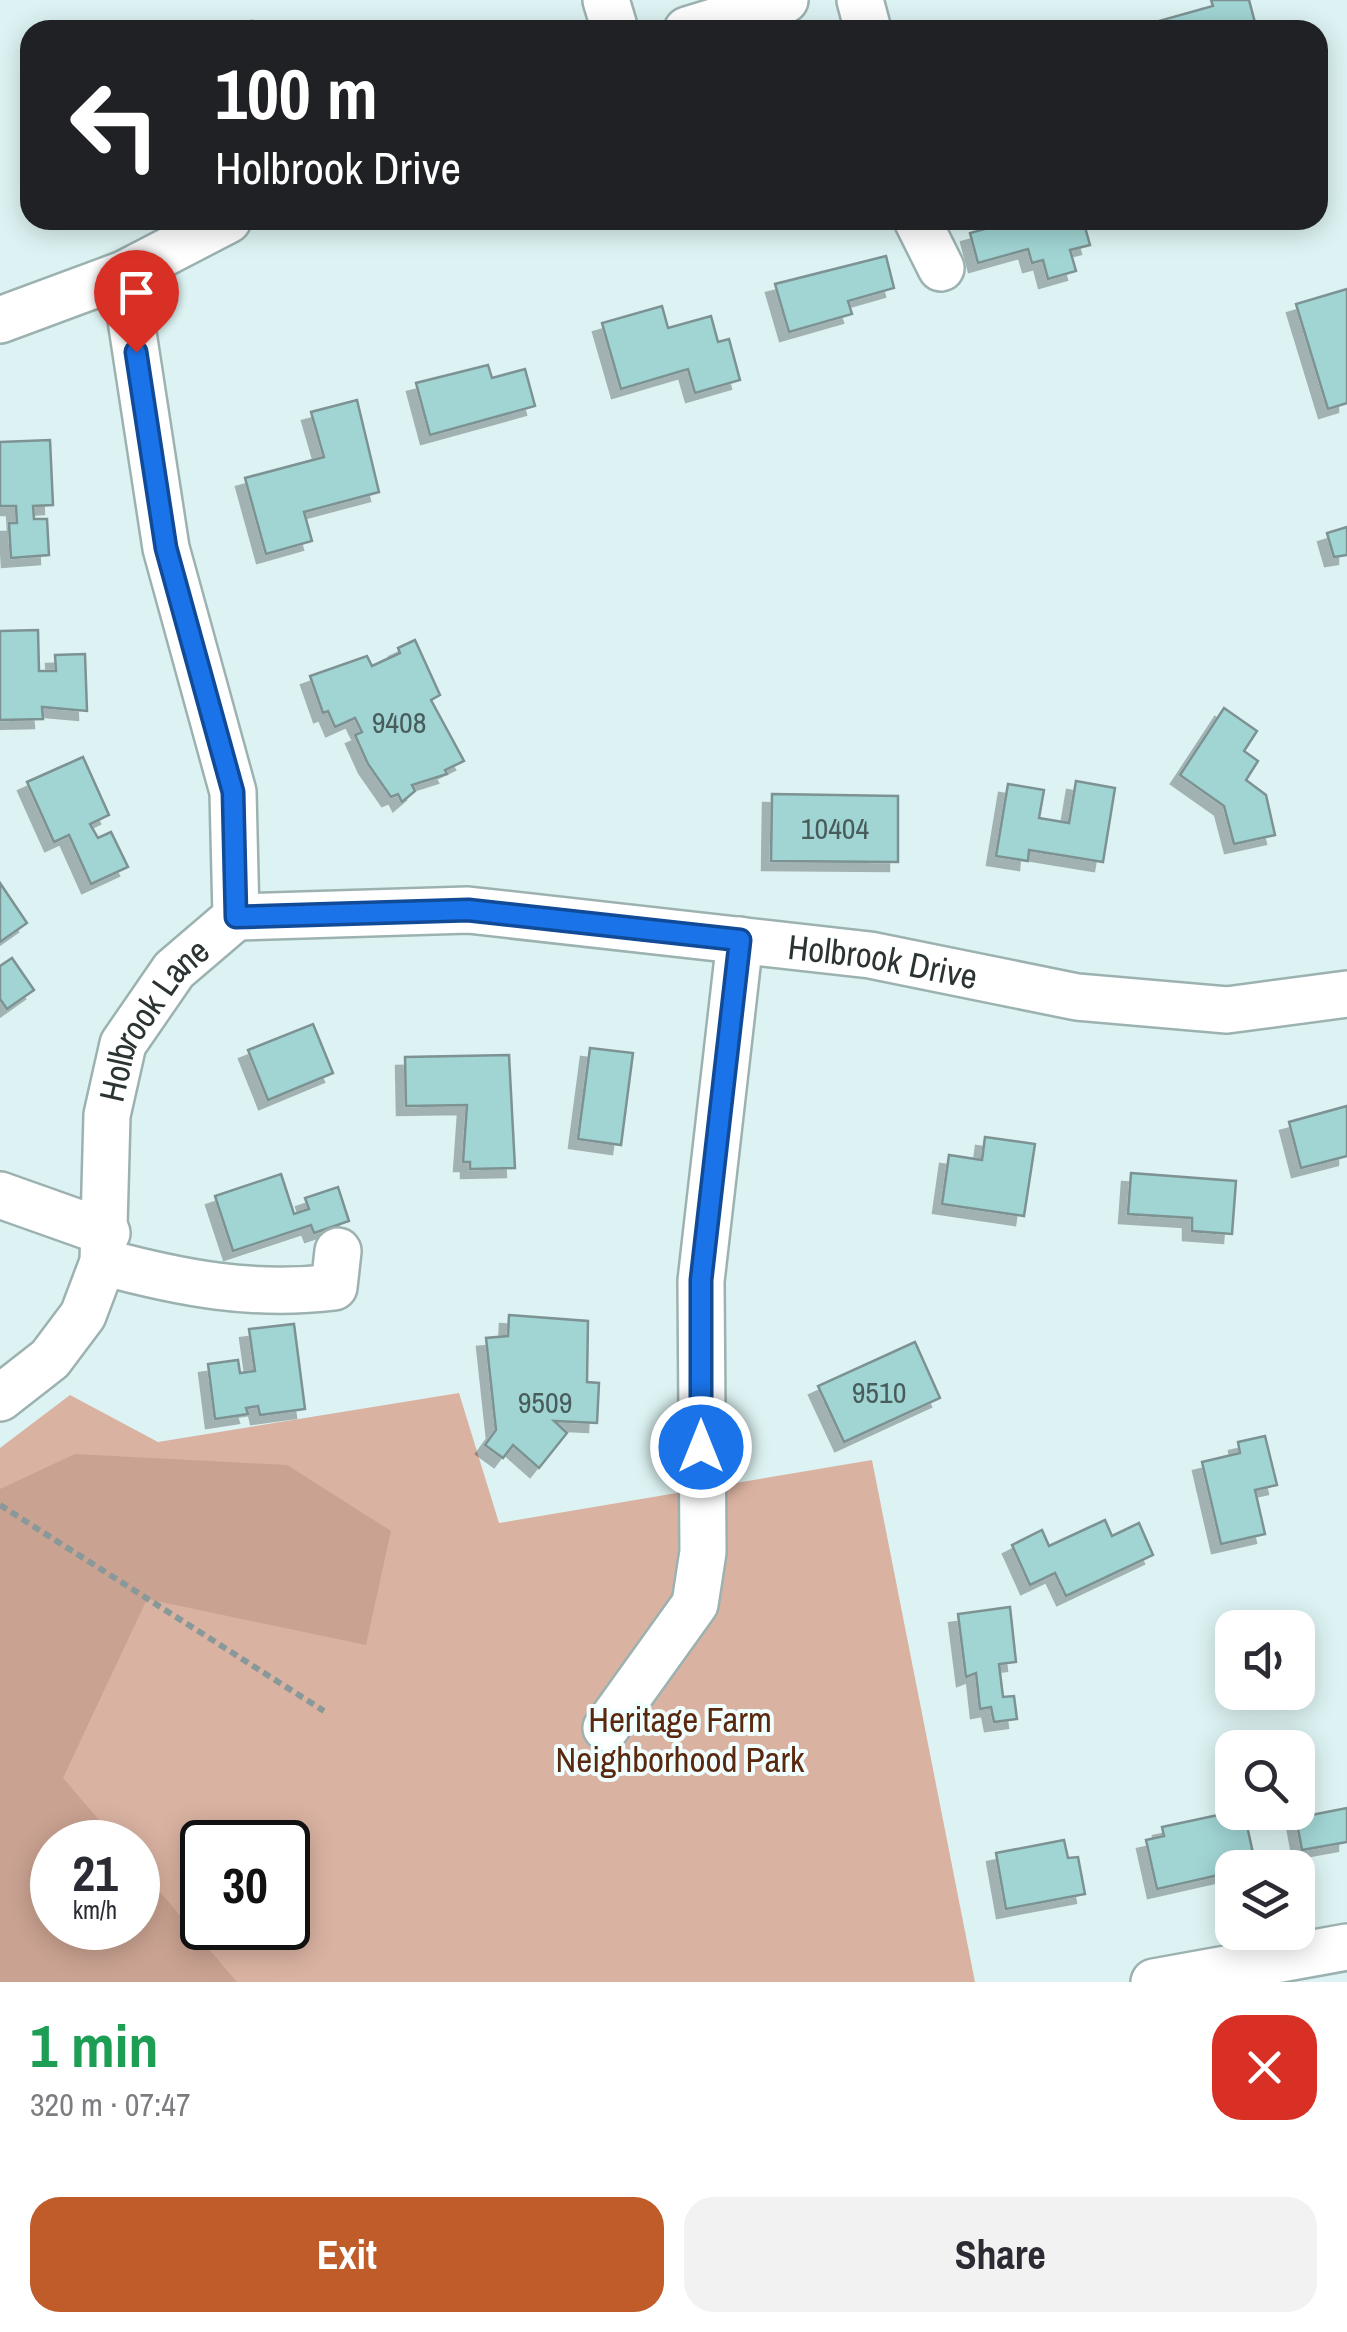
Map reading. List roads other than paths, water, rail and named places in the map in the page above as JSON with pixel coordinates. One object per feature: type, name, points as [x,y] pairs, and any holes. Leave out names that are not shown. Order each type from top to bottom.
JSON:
[{"type":"street","points":[[720,20],[785,0]]},
{"type":"street","points":[[0,320],[124,274],[209,230]]},
{"type":"street","points":[[922,230],[941,268]]},
{"type":"street","name":"Holbrook Lane","points":[[0,1398],[50,1359],[83,1315],[105,1247],[107,1115],[124,1044],[174,970],[236,917],[233,792],[166,548],[124,274]]},
{"type":"street","name":"Holbrook Drive","points":[[236,917],[468,910],[870,955],[1078,998],[1227,1010],[1347,994]]},
{"type":"street","points":[[606,1728],[695,1604],[704,1552],[701,1280],[740,940]]},
{"type":"street","points":[[0,1196],[186,1285],[280,1294],[334,1287],[338,1251]]},
{"type":"street","points":[[1154,1982],[1347,1947]]},
{"type":"park label","name":"Heritage Farm Neighborhood Park","points":[[680,1739]]}]
